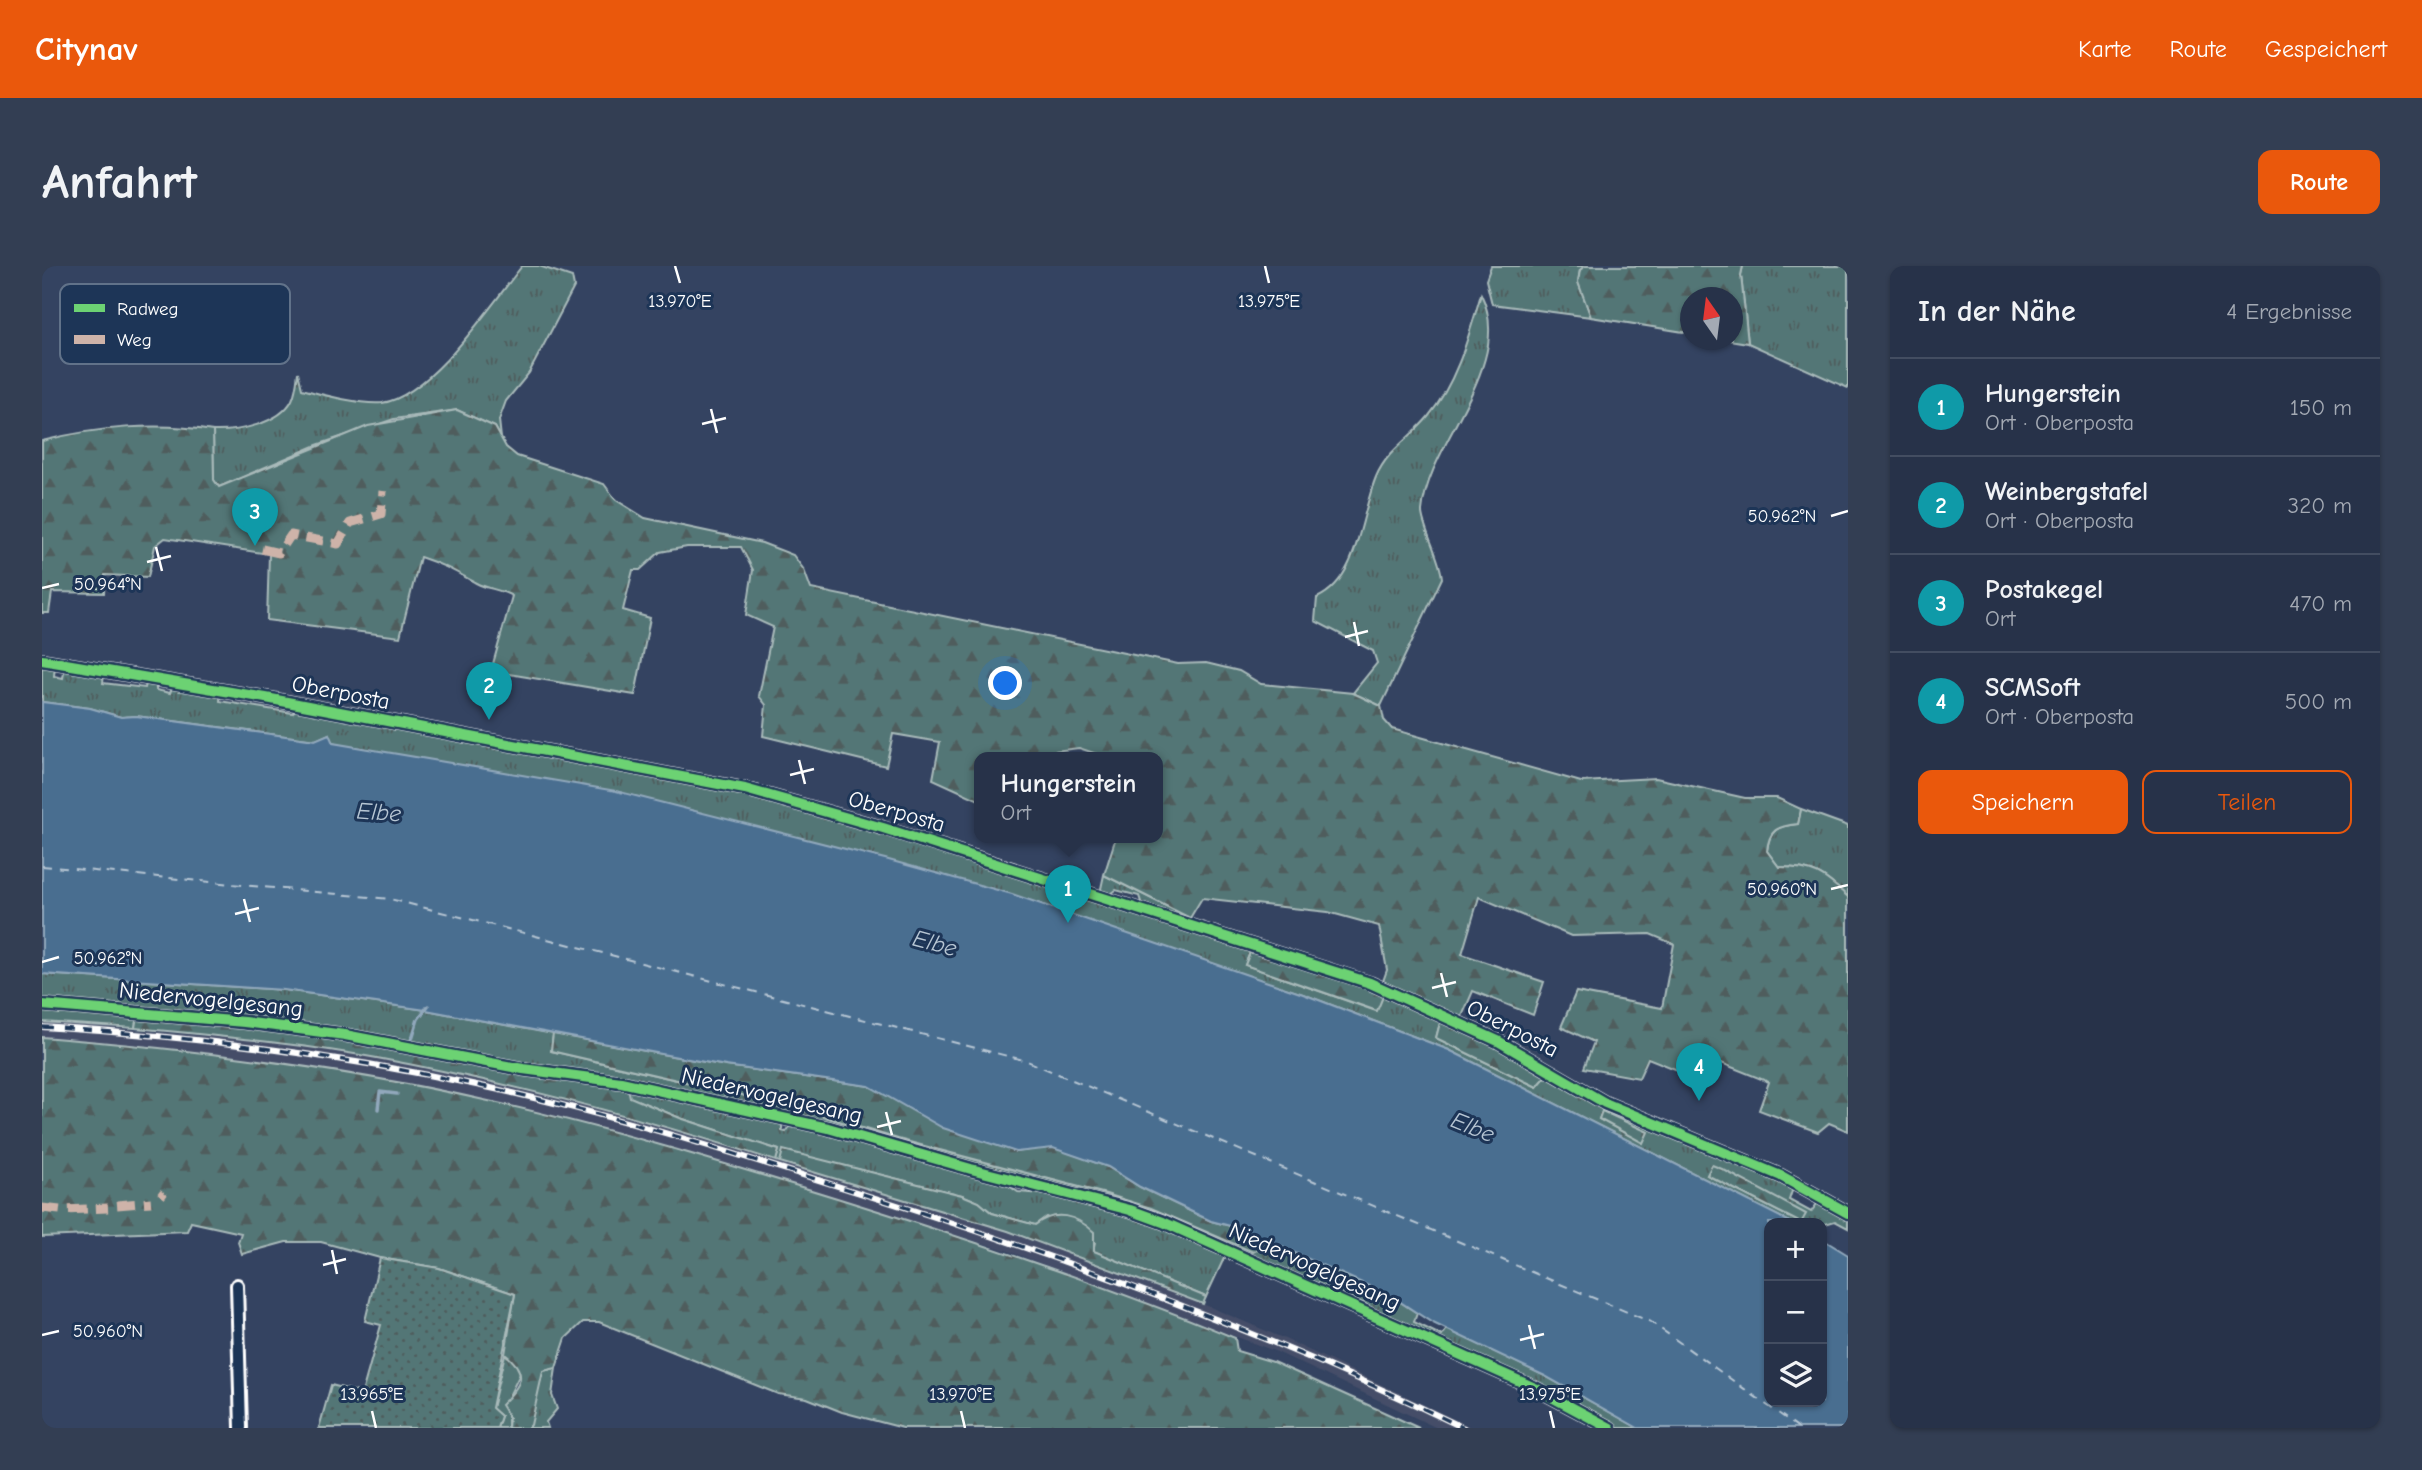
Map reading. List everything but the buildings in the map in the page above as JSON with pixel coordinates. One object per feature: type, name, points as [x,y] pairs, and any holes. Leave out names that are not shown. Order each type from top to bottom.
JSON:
[{"type":"street","name":"Oberposta","points":[[42,660],[266,698],[745,789],[883,828],[1370,983],[1498,1041],[1605,1103],[1781,1176],[1848,1213]]},
{"type":"street","name":"Niedervogelgesang","points":[[42,1005],[244,1021],[345,1035],[523,1069],[621,1082],[828,1128],[1107,1204],[1163,1222],[1535,1388],[1610,1428]]},
{"type":"street","points":[[237,1285],[241,1428]]},
{"type":"shaded area","points":[[42,1022],[261,1041],[376,1058],[484,1080],[627,1116],[1008,1231],[1203,1304],[1285,1339],[1473,1428],[1437,1428],[1277,1352],[1008,1251],[653,1142],[485,1100],[375,1077],[147,1046],[42,1037]]},
{"type":"green space","points":[[522,266],[539,266],[572,277],[574,287],[529,373],[506,401],[499,420],[501,438],[495,427],[457,410],[394,419],[317,445],[219,487],[214,480],[213,431],[245,428],[278,415],[292,400],[298,372],[302,389],[331,397],[382,403],[401,397],[440,367],[477,325]]},
{"type":"green space","points":[[1491,266],[1585,266],[1580,270],[1578,282],[1591,317],[1492,304],[1486,280]]},
{"type":"green space","points":[[1585,266],[1743,266],[1742,287],[1680,287],[1680,331],[1591,317],[1578,282],[1580,270]]},
{"type":"green space","points":[[1743,266],[1848,266],[1848,388],[1748,343],[1741,275]]},
{"type":"green space","points":[[1481,294],[1489,321],[1487,348],[1479,376],[1428,485],[1422,511],[1442,578],[1381,706],[1353,693],[1377,663],[1373,651],[1315,621],[1317,598],[1331,589],[1342,577],[1350,562],[1376,477],[1386,459],[1428,417],[1447,389],[1461,358]]},
{"type":"green space","points":[[1743,294],[1748,343],[1743,342]]},
{"type":"green space","points":[[457,410],[495,427],[506,447],[517,456],[604,484],[616,500],[645,518],[762,543],[793,555],[804,570],[811,589],[1178,664],[1206,663],[1239,671],[1261,684],[1353,693],[1381,706],[1384,720],[1392,729],[1581,782],[1656,778],[1745,798],[1777,798],[1801,809],[1798,824],[1775,830],[1767,851],[1779,867],[1801,868],[1817,873],[1848,897],[1848,1131],[1829,1123],[1818,1132],[1759,1110],[1769,1082],[1694,1052],[1685,1073],[1648,1058],[1639,1078],[1584,1068],[1594,1042],[1561,1027],[1576,992],[1662,1008],[1674,944],[1650,934],[1571,936],[1479,897],[1462,954],[1544,982],[1533,1015],[1473,991],[1460,1021],[1382,984],[1387,970],[1379,926],[1328,912],[1202,898],[1190,918],[1104,875],[1114,843],[1163,843],[1163,752],[1091,752],[1079,748],[1045,752],[974,752],[974,798],[933,779],[940,742],[893,734],[886,766],[763,736],[766,705],[759,696],[773,627],[746,615],[753,570],[741,547],[687,547],[660,552],[640,570],[633,570],[623,610],[650,618],[635,695],[491,671],[512,596],[480,585],[449,568],[420,557],[400,637],[267,620],[269,554],[165,538],[155,546],[148,577],[105,575],[104,593],[52,592],[49,613],[42,613],[42,441],[83,432],[127,427],[213,431],[214,480],[219,487],[368,426]]},
{"type":"green space","points":[[42,664],[55,665],[54,676],[63,678],[65,667],[104,674],[103,683],[145,688],[147,680],[156,682],[156,690],[170,693],[173,685],[221,692],[220,701],[293,713],[294,709],[691,782],[881,832],[1251,950],[1245,965],[1376,1011],[1384,994],[1441,1019],[1436,1038],[1537,1087],[1548,1074],[1657,1131],[1777,1179],[1793,1188],[1789,1200],[1811,1212],[1819,1201],[1848,1217],[1848,1228],[1835,1221],[1827,1223],[1827,1218],[1794,1218],[1736,1177],[1712,1166],[1707,1175],[1791,1218],[1782,1218],[1449,1050],[1303,994],[1157,946],[332,743],[329,734],[316,740],[136,716],[121,717],[90,708],[42,702]],"holes":[[[1602,1112],[1647,1132],[1643,1142],[1599,1119]]]},
{"type":"green space","points":[[1801,809],[1848,826],[1848,897],[1817,873],[1801,868],[1779,867],[1767,851],[1775,830],[1798,824]]},
{"type":"green space","points":[[1104,875],[1190,918],[1188,924],[1143,908],[1139,896],[1116,890],[1107,897],[1100,893]]},
{"type":"green space","points":[[1251,950],[1309,966],[1384,994],[1377,1011],[1245,965]]},
{"type":"green space","points":[[42,974],[284,990],[426,1010],[553,1034],[551,1051],[790,1106],[898,1139],[1106,1194],[1276,1254],[1280,1246],[1295,1253],[1292,1264],[1313,1274],[1320,1264],[1391,1296],[1417,1313],[1414,1322],[1442,1336],[1447,1329],[1545,1376],[1638,1428],[1617,1428],[1369,1308],[1366,1304],[1162,1218],[750,1104],[621,1077],[522,1065],[243,1018],[113,1004],[42,1001]]},
{"type":"green space","points":[[42,1009],[137,1015],[135,1028],[42,1022]]},
{"type":"green space","points":[[137,1015],[342,1039],[628,1088],[630,1097],[680,1118],[779,1150],[776,1161],[578,1103],[377,1058],[287,1044],[135,1028]]},
{"type":"green space","points":[[1441,1019],[1496,1044],[1548,1074],[1537,1087],[1436,1038]]},
{"type":"green space","points":[[553,1034],[726,1066],[869,1086],[1016,1152],[1053,1147],[1108,1167],[1140,1187],[1211,1221],[1242,1229],[1280,1246],[1276,1254],[1261,1248],[1253,1252],[1151,1208],[1106,1194],[898,1139],[790,1106],[551,1051]]},
{"type":"green space","points":[[42,1037],[153,1047],[375,1078],[529,1110],[661,1145],[938,1230],[1137,1299],[1235,1338],[1237,1351],[1273,1362],[1419,1428],[903,1428],[842,1412],[807,1398],[778,1394],[599,1322],[583,1322],[566,1338],[556,1368],[543,1371],[531,1425],[528,1428],[508,1428],[509,1418],[501,1405],[514,1391],[520,1379],[517,1367],[505,1354],[515,1294],[439,1268],[380,1258],[321,1242],[286,1242],[242,1254],[238,1242],[241,1233],[191,1222],[187,1231],[42,1237]]},
{"type":"green space","points":[[628,1088],[771,1117],[782,1124],[782,1131],[786,1132],[791,1125],[827,1131],[1009,1186],[1018,1192],[1044,1194],[1130,1214],[1226,1254],[1206,1297],[1093,1251],[1095,1242],[1046,1217],[1035,1225],[992,1213],[979,1202],[962,1195],[784,1151],[780,1162],[776,1161],[779,1150],[680,1118],[629,1097]]},
{"type":"green space","points":[[1602,1111],[1648,1132],[1643,1143],[1599,1119]]},
{"type":"green space","points":[[783,1150],[962,1195],[979,1202],[992,1213],[1035,1225],[1050,1217],[1073,1218],[1094,1232],[1094,1251],[1206,1297],[1203,1304],[1008,1231],[780,1162]]},
{"type":"green space","points":[[1712,1165],[1806,1214],[1804,1218],[1791,1218],[1707,1175]]},
{"type":"green space","points":[[380,1258],[439,1268],[515,1294],[492,1408],[501,1416],[497,1428],[319,1428],[331,1385],[362,1393],[381,1325],[365,1321]]},
{"type":"green space","points":[[505,1354],[520,1365],[521,1372],[508,1398],[508,1428],[497,1428],[501,1416],[492,1408]]},
{"type":"green space","points":[[556,1368],[552,1395],[557,1409],[546,1422],[548,1428],[528,1428],[543,1371]]},
{"type":"water","name":"Elbe","points":[[42,702],[90,708],[121,717],[136,716],[315,740],[329,734],[333,743],[616,791],[1012,894],[1303,994],[1449,1050],[1782,1218],[1764,1218],[1764,1407],[1827,1407],[1827,1242],[1848,1255],[1848,1428],[1638,1428],[1545,1376],[1431,1322],[1391,1296],[1242,1229],[1211,1221],[1140,1187],[1108,1167],[1053,1148],[1016,1152],[943,1128],[869,1086],[726,1066],[426,1010],[284,990],[42,974]]},
{"type":"waterway","points":[[411,1042],[418,1019],[428,1006]]},
{"type":"waterway","points":[[378,1109],[380,1092],[397,1094]]},
{"type":"ferry route","points":[[42,866],[390,899],[1027,1061],[1651,1322],[1799,1428]]},
{"type":"railway","points":[[42,1027],[154,1036],[321,1056],[486,1087],[616,1119],[912,1210],[1073,1265],[1231,1325],[1464,1428]]},
{"type":"marked path","points":[[262,549],[279,553],[291,535],[338,544],[350,523],[381,514],[383,491]]},
{"type":"marked path","points":[[161,1196],[164,1192]]},
{"type":"marked path","points":[[117,1205],[151,1202]]},
{"type":"marked path","points":[[42,1208],[108,1208]]},
{"type":"cycle path","points":[[42,660],[266,698],[745,789],[883,828],[1370,983],[1498,1041],[1605,1103],[1781,1176],[1848,1213]]},
{"type":"cycle path","points":[[42,1005],[244,1022],[345,1035],[523,1069],[621,1082],[828,1128],[1130,1210],[1163,1222],[1535,1388],[1610,1428]]},
{"type":"place","name":"Postakegel","points":[[255,546]]},
{"type":"place","name":"Weinbergstafel","points":[[489,720]]},
{"type":"place","name":"Hungerstein","points":[[1068,923]]},
{"type":"place","name":"SCMSoft","points":[[1699,1101]]}]
